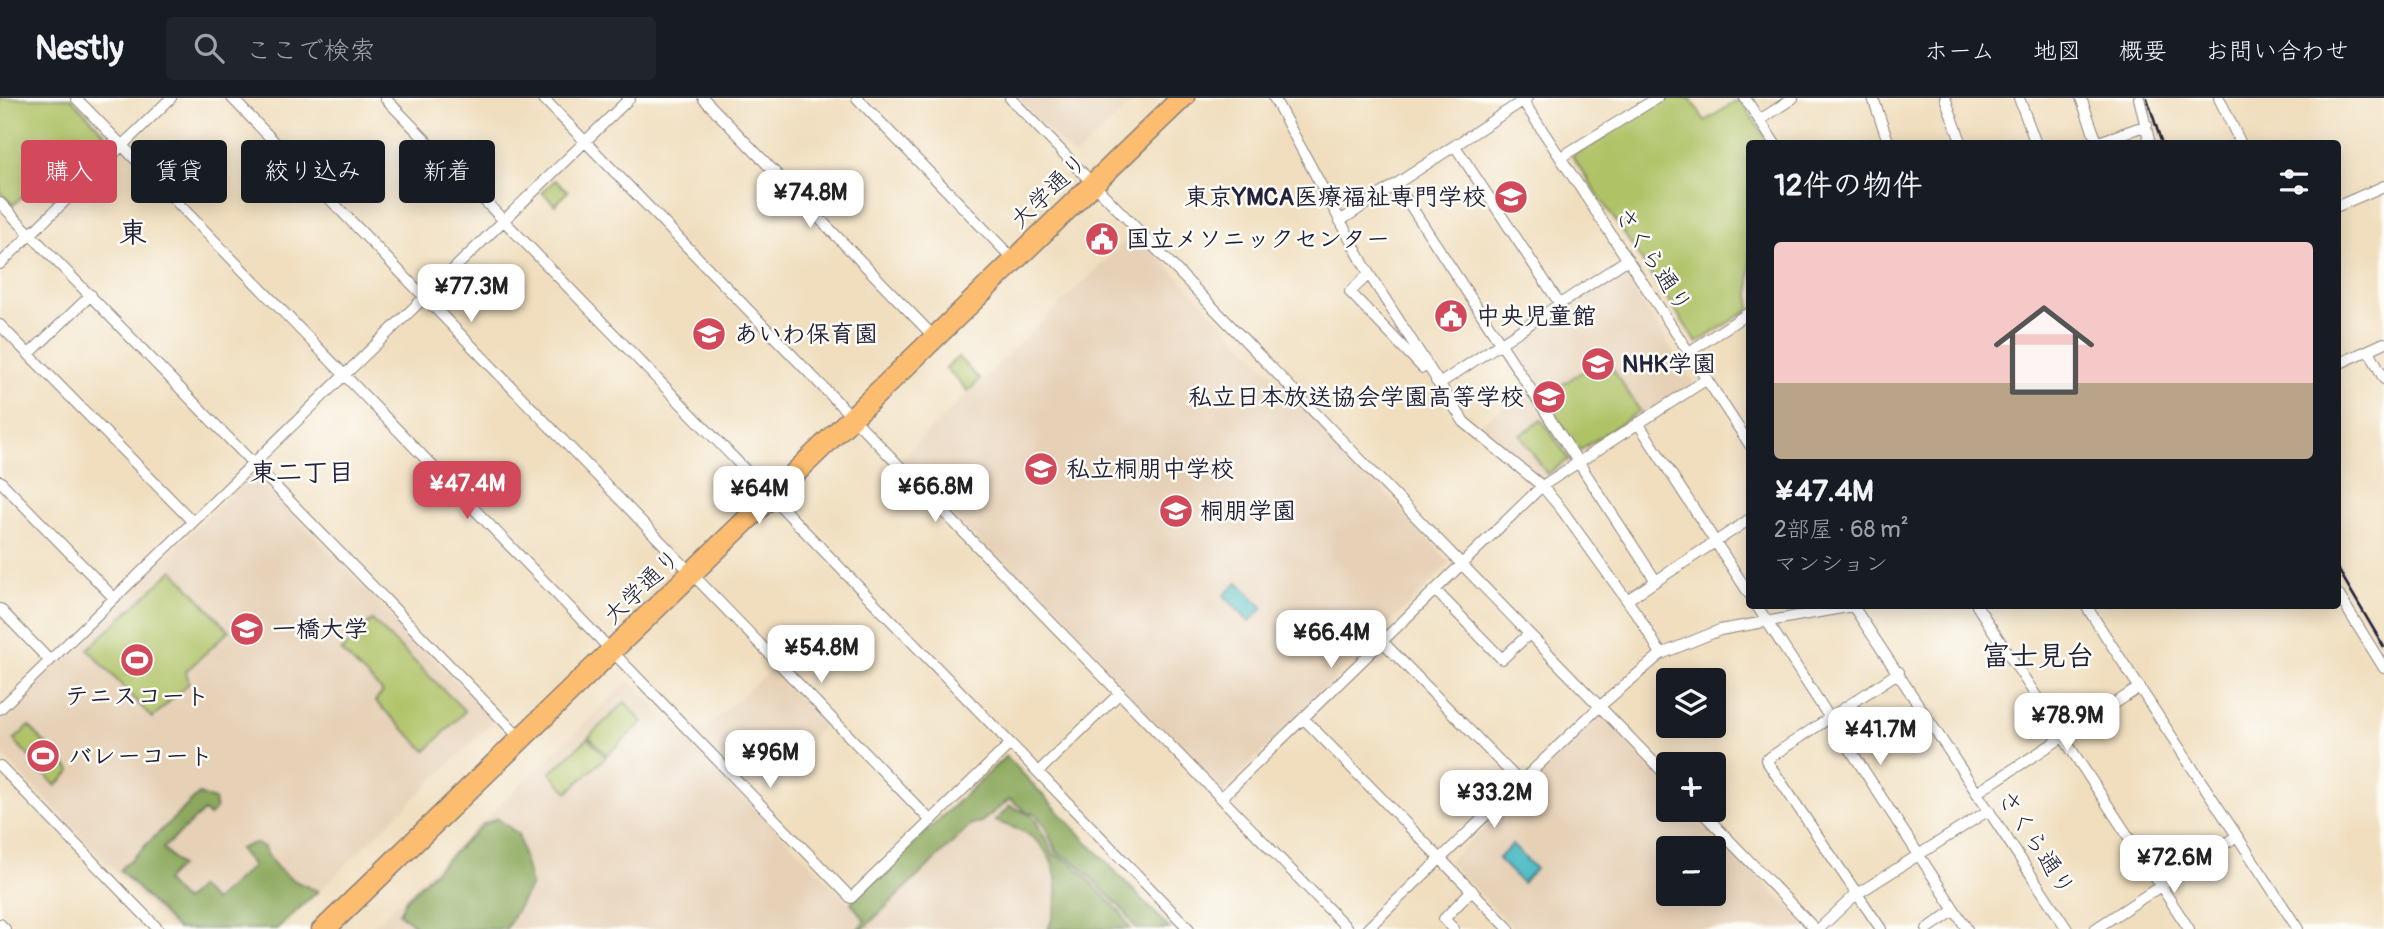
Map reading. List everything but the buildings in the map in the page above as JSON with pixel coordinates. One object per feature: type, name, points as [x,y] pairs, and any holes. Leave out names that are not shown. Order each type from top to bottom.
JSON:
[{"type":"main road","name":"大学通り","points":[[1094,185],[1176,98]]},
{"type":"main road","name":"大学通り","points":[[318,929],[521,739],[1015,260],[1188,98]]},
{"type":"main road","name":"大学通り","points":[[331,929],[521,739]]},
{"type":"street","points":[[76,98],[851,898],[1010,744]]},
{"type":"street","points":[[0,264],[171,98]]},
{"type":"street","points":[[232,98],[931,821]]},
{"type":"street","points":[[385,98],[1189,929]]},
{"type":"street","points":[[542,98],[1348,929]]},
{"type":"street","points":[[0,709],[630,98]]},
{"type":"street","points":[[703,98],[936,338]]},
{"type":"street","points":[[857,98],[1015,260]]},
{"type":"street","points":[[1010,98],[1656,765]]},
{"type":"street","points":[[1274,98],[1369,274],[1464,422],[1542,486],[1627,600],[1661,654]]},
{"type":"street","points":[[1561,158],[1657,98]]},
{"type":"street","points":[[1745,98],[1772,140]]},
{"type":"street","points":[[1760,120],[1793,98]]},
{"type":"street","points":[[1873,98],[1888,140]]},
{"type":"street","points":[[1945,98],[1961,140]]},
{"type":"street","points":[[2020,98],[2035,140]]},
{"type":"street","points":[[2081,98],[2094,140]]},
{"type":"street","points":[[2139,98],[2149,140]]},
{"type":"street","points":[[2219,98],[2239,140]]},
{"type":"street","points":[[1340,221],[1524,99]]},
{"type":"street","name":"さくら通り","points":[[1524,99],[1746,439]]},
{"type":"street","points":[[2104,140],[2147,125]]},
{"type":"street","points":[[1455,146],[1560,304]]},
{"type":"street","points":[[1398,185],[1656,581]]},
{"type":"street","points":[[2341,205],[2384,186]]},
{"type":"street","points":[[0,203],[521,739]]},
{"type":"street","points":[[1439,384],[1628,259]]},
{"type":"street","points":[[1369,274],[1350,292],[1439,384]]},
{"type":"street","points":[[29,354],[91,295]]},
{"type":"street","points":[[1689,352],[1746,315]]},
{"type":"street","points":[[0,325],[192,521]]},
{"type":"street","points":[[2341,363],[2384,343]]},
{"type":"street","points":[[2368,351],[2384,379]]},
{"type":"street","points":[[1221,798],[1542,486],[1707,379]]},
{"type":"street","points":[[1638,423],[1746,589]]},
{"type":"street","points":[[0,481],[114,598]]},
{"type":"street","points":[[1627,600],[1746,522]]},
{"type":"street","points":[[1435,590],[1502,659],[1529,634]]},
{"type":"street","points":[[2341,599],[2384,668]]},
{"type":"street","points":[[0,609],[49,660]]},
{"type":"street","points":[[1759,609],[1967,929]]},
{"type":"street","points":[[1367,929],[1599,707],[1661,654],[1699,636],[1836,609]]},
{"type":"street","name":"さくら通り","points":[[1855,609],[2067,929]]},
{"type":"street","points":[[1979,609],[2189,929]]},
{"type":"street","points":[[2088,609],[2298,929]]},
{"type":"street","points":[[1382,641],[1521,783]]},
{"type":"street","points":[[1881,929],[1766,760],[1899,672]]},
{"type":"street","points":[[1978,792],[2140,687]]},
{"type":"street","points":[[1038,772],[1120,693]]},
{"type":"street","points":[[1303,718],[1509,929]]},
{"type":"street","points":[[0,766],[158,929]]},
{"type":"street","points":[[1712,822],[1817,929],[1858,894],[1989,810]]},
{"type":"street","points":[[2095,929],[2236,835]]},
{"type":"street","points":[[1454,929],[1444,919],[1472,890]]},
{"type":"street","points":[[1927,929],[1955,910]]},
{"type":"street","points":[[0,924],[5,929]]},
{"type":"shaded area","points":[[1017,98],[1128,98],[1133,102],[1074,157]]},
{"type":"shaded area","name":"桐朋学園","points":[[1135,232],[1354,459],[1450,563],[1222,792],[899,460]]},
{"type":"shaded area","name":"NHK学園","points":[[1621,270],[1694,384],[1542,481],[1479,424],[1531,390],[1503,345]]},
{"type":"shaded area","name":"一橋大学","points":[[253,474],[494,721],[280,929],[170,929],[0,752],[0,716]]},
{"type":"shaded area","points":[[772,669],[825,725],[750,792],[698,735]]},
{"type":"shaded area","points":[[629,681],[850,904],[1006,756],[1170,929],[370,929]]},
{"type":"shaded area","points":[[1601,715],[1656,771],[1656,822],[1706,822],[1719,836],[1656,836],[1656,906],[1726,906],[1726,843],[1809,929],[1514,929],[1449,862]]},
{"type":"green space","points":[[0,98],[71,98],[111,140],[21,140],[21,198],[13,205],[0,192]]},
{"type":"green space","points":[[1665,98],[1690,98],[1705,121],[1740,99],[1767,140],[1746,140],[1746,312],[1697,343],[1572,156]]},
{"type":"green space","points":[[555,180],[568,191],[555,205],[542,192]]},
{"type":"green space","points":[[958,357],[980,380],[968,391],[946,368]]},
{"type":"green space","points":[[1605,357],[1640,411],[1578,451],[1543,397]]},
{"type":"green space","points":[[1542,420],[1569,459],[1547,474],[1520,435]]},
{"type":"green space","points":[[173,570],[229,631],[186,671],[189,683],[152,718],[88,649]]},
{"type":"green space","points":[[372,620],[465,711],[426,751],[375,701],[383,692],[341,651]]},
{"type":"green space","points":[[625,702],[643,722],[607,755],[589,736]]},
{"type":"green space","name":"バレーコート","points":[[29,726],[71,771],[56,786],[14,740]]},
{"type":"green space","points":[[588,738],[606,757],[568,792],[550,773]]},
{"type":"green space","points":[[1006,756],[1170,929],[1136,929],[1126,913],[1073,860],[1057,853],[1044,825],[1035,813],[1028,813],[1010,799],[981,822],[972,824],[863,929],[858,929],[865,920],[851,903]]},
{"type":"green space","points":[[199,794],[214,800],[216,809],[209,816],[204,811],[163,848],[180,866],[165,881],[184,901],[199,887],[214,901],[253,866],[239,849],[254,843],[264,847],[279,870],[318,891],[277,929],[177,929],[120,870]]},
{"type":"green space","points":[[1010,806],[1033,816],[1054,855],[1071,862],[1122,914],[1130,929],[1048,929],[1056,903],[1056,876],[1046,852],[1037,842],[1026,833],[995,821]]},
{"type":"green space","points":[[497,818],[518,834],[531,885],[506,929],[419,929],[399,913],[406,899],[482,825]]},
{"type":"water","points":[[1238,582],[1263,608],[1249,622],[1224,595]]},
{"type":"water","points":[[1512,845],[1536,869],[1522,883],[1498,859]]},
{"type":"railway","points":[[2147,98],[2161,140]]},
{"type":"railway","points":[[2341,574],[2384,647]]},
{"type":"place","name":"東京YMCA医療福祉専門学校","points":[[1511,197]]},
{"type":"place","name":"国立メソニックセンター","points":[[1102,239]]},
{"type":"place","name":"中央児童館","points":[[1451,316]]},
{"type":"place","name":"あいわ保育園","points":[[709,334]]},
{"type":"place","name":"NHK学園","points":[[1598,364]]},
{"type":"place","name":"私立日本放送協会学園高等学校","points":[[1549,397]]},
{"type":"place","name":"私立桐朋中学校","points":[[1041,469]]},
{"type":"place","name":"桐朋学園","points":[[1176,511]]},
{"type":"place","name":"一橋大学","points":[[247,629]]},
{"type":"place","name":"テニスコート","points":[[137,660]]},
{"type":"place","name":"バレーコート","points":[[43,756]]},
{"type":"district","name":"東","points":[[133,233]]},
{"type":"district","name":"東二丁目","points":[[302,473]]},
{"type":"district","name":"富士見台","points":[[2038,656]]}]
